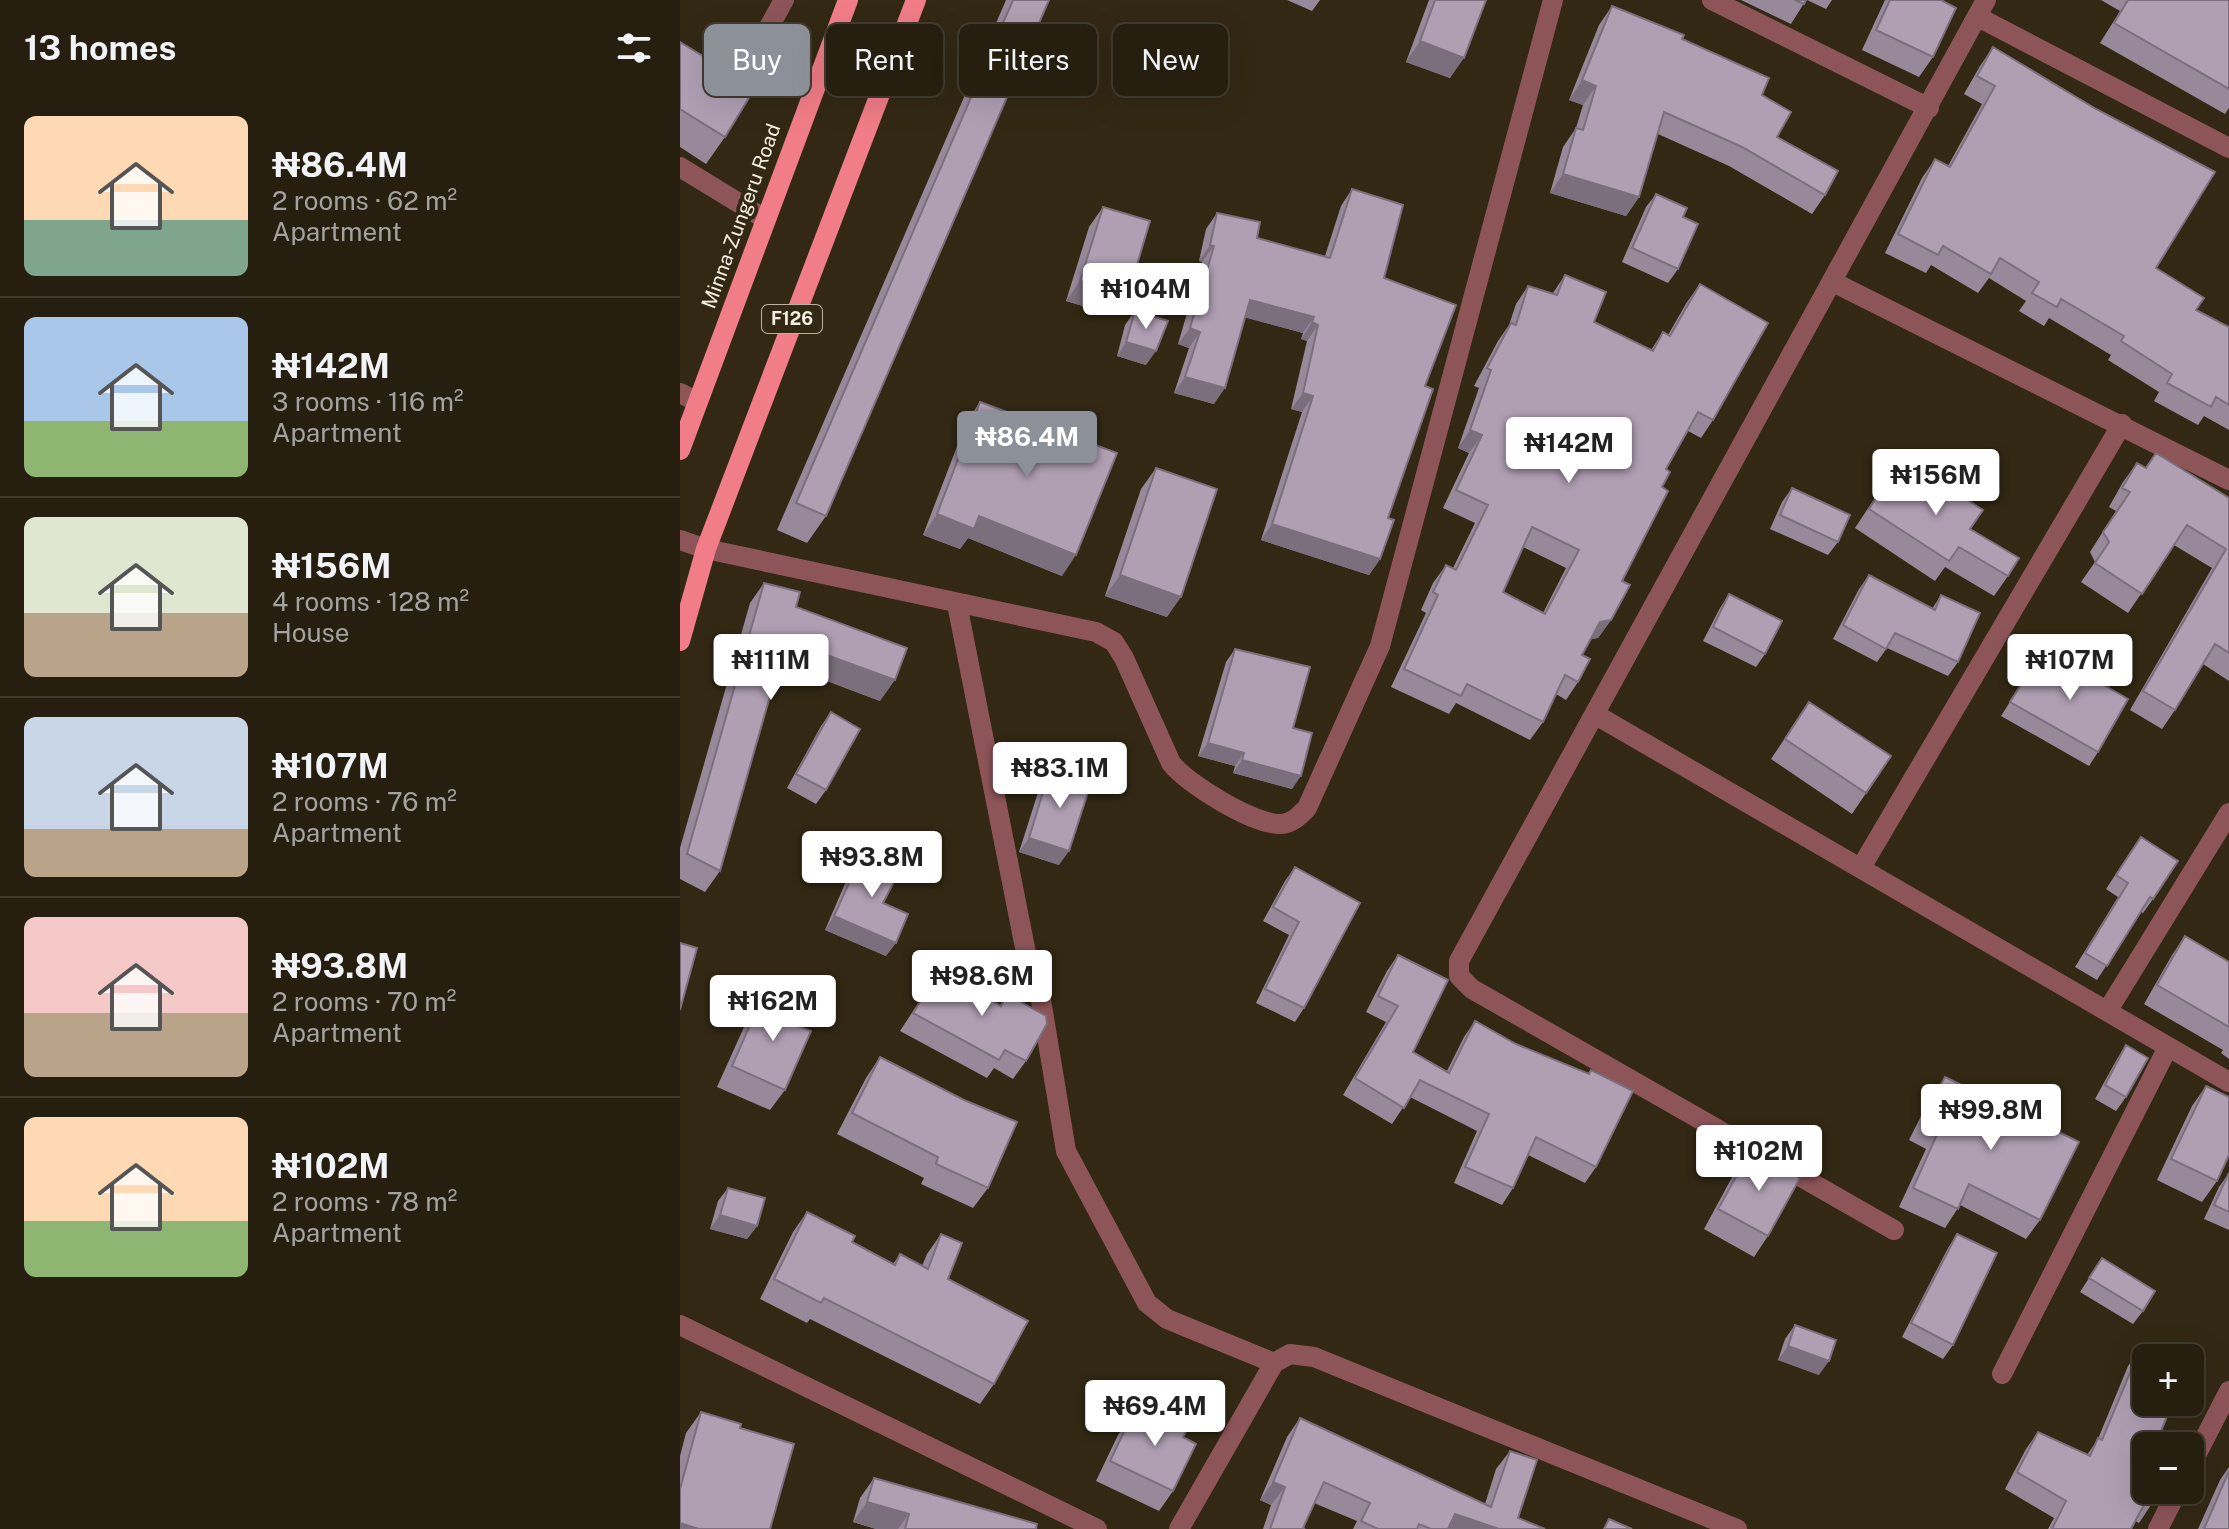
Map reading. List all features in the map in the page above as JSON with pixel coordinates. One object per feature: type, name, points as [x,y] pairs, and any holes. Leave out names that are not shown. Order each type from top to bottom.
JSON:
[{"type":"main road","name":"Minna-Zungeru Road","points":[[680,450],[689,397],[765,219],[848,0]]},
{"type":"main road","name":"F126","points":[[680,641],[706,549],[916,0]]},
{"type":"street","points":[[728,101],[784,0]]},
{"type":"street","points":[[680,540],[706,549],[1096,632],[1114,642],[1171,763],[1182,778],[1268,822],[1284,824],[1307,808],[1380,646],[1553,0]]},
{"type":"street","points":[[1712,0],[1929,108]]},
{"type":"street","points":[[1894,1230],[1472,989],[1459,976],[1459,961],[1982,8],[2229,148]]},
{"type":"street","points":[[680,167],[765,219]]},
{"type":"street","points":[[1833,282],[2229,480]]},
{"type":"street","points":[[1862,866],[2122,424]]},
{"type":"street","points":[[957,604],[1028,963],[1041,1000],[1066,1151],[1147,1303],[1167,1319],[1274,1363]]},
{"type":"street","points":[[1596,715],[1862,866],[2229,1082]]},
{"type":"street","points":[[2108,1010],[2229,813]]},
{"type":"street","points":[[2002,1374],[2168,1047]]},
{"type":"street","points":[[680,1325],[1097,1529]]},
{"type":"street","points":[[1179,1529],[1274,1363],[1290,1354],[1314,1357],[1737,1529]]},
{"type":"street","points":[[2204,1440],[2229,1391]]},
{"type":"street","points":[[2158,1529],[2171,1504]]},
{"type":"building","points":[[1013,0],[1049,0],[1039,24],[1003,24]]},
{"type":"building","points":[[1435,0],[1486,0],[1464,58],[1420,41]]},
{"type":"building","points":[[1890,0],[1941,0],[1956,8],[1933,57],[1876,30]]},
{"type":"building","points":[[2128,0],[2229,0],[2229,89],[2114,23]]},
{"type":"building","points":[[1612,6],[1684,35],[1682,39],[1769,78],[1762,95],[1791,112],[1777,137],[1838,171],[1825,195],[1742,147],[1664,112],[1639,197],[1563,174],[1576,128],[1583,130],[1596,86],[1582,80]]},
{"type":"building","points":[[680,42],[704,57],[704,96],[750,96],[725,137],[680,109]]},
{"type":"building","points":[[1993,47],[2096,109],[2215,172],[2156,268],[2204,298],[2196,310],[2229,327],[2229,405],[2216,397],[2211,407],[2167,383],[2172,374],[2121,341],[2124,336],[2061,299],[2057,307],[2032,293],[2039,282],[2000,258],[1991,274],[1943,246],[1938,255],[1898,234],[1935,159],[1950,167],[1995,86],[1977,76]]},
{"type":"building","points":[[972,96],[1008,96],[826,516],[796,503]]},
{"type":"building","points":[[1352,189],[1403,205],[1384,278],[1456,305],[1425,386],[1433,389],[1388,518],[1394,520],[1380,559],[1272,524],[1313,396],[1303,393],[1318,325],[1312,322],[1314,317],[1250,300],[1225,388],[1185,377],[1200,332],[1190,328],[1214,246],[1210,245],[1217,213],[1260,222],[1257,238],[1330,258]]},
{"type":"building","points":[[1656,194],[1687,208],[1683,217],[1698,224],[1678,269],[1632,248]]},
{"type":"building","points":[[1103,207],[1150,221],[1128,295],[1080,281]]},
{"type":"building","points":[[1565,275],[1606,292],[1594,322],[1653,351],[1663,332],[1670,336],[1700,284],[1768,323],[1713,420],[1698,412],[1666,469],[1670,472],[1662,487],[1668,491],[1622,581],[1630,585],[1611,620],[1600,622],[1582,655],[1590,659],[1578,682],[1565,675],[1543,722],[1467,684],[1461,696],[1404,669],[1438,595],[1433,592],[1446,565],[1456,570],[1488,505],[1456,490],[1482,435],[1470,430],[1491,370],[1487,368],[1511,323],[1516,325],[1528,286],[1557,295]],"holes":[[[1532,527],[1579,550],[1545,614],[1503,592]]]},
{"type":"building","points":[[1135,311],[1168,321],[1156,351],[1126,342]]},
{"type":"building","points":[[980,402],[1117,453],[1076,555],[979,516],[974,529],[937,514]]},
{"type":"building","points":[[2156,453],[2229,498],[2229,653],[2215,644],[2175,710],[2143,691],[2226,549],[2187,525],[2142,594],[2095,563],[2109,542],[2103,532],[2130,492],[2122,488],[2137,463],[2146,468]]},
{"type":"building","points":[[1902,457],[1983,510],[1970,529],[2019,558],[2008,576],[1959,547],[1949,561],[1869,509]]},
{"type":"building","points":[[1156,468],[1217,489],[1181,597],[1120,575]]},
{"type":"building","points":[[1792,488],[1850,515],[1838,542],[1780,515]]},
{"type":"building","points":[[1869,575],[1935,610],[1941,595],[1980,613],[1958,662],[1895,633],[1886,649],[1843,625]]},
{"type":"building","points":[[764,583],[800,592],[796,607],[907,648],[895,680],[786,640],[720,871],[687,854]]},
{"type":"building","points":[[1729,594],[1782,621],[1765,654],[1713,627]]},
{"type":"building","points":[[1235,649],[1310,667],[1293,728],[1312,733],[1301,776],[1242,760],[1244,753],[1208,743]]},
{"type":"building","points":[[2041,653],[2088,682],[2090,677],[2128,699],[2098,752],[2010,702]]},
{"type":"building","points":[[1809,702],[1891,756],[1866,793],[1785,739]]},
{"type":"building","points":[[831,712],[860,729],[826,790],[796,774]]},
{"type":"building","points":[[1050,769],[1091,783],[1069,851],[1029,838]]},
{"type":"building","points":[[2141,837],[2178,861],[2153,899],[2150,897],[2107,966],[2085,953],[2128,883],[2116,875]]},
{"type":"building","points":[[864,850],[901,868],[883,903],[908,914],[896,943],[834,916]]},
{"type":"building","points":[[1295,867],[1360,903],[1304,1008],[1265,989],[1299,922],[1273,907]]},
{"type":"building","points":[[2185,936],[2229,962],[2229,1027],[2157,985]]},
{"type":"building","points":[[680,943],[697,948],[680,1010]]},
{"type":"building","points":[[1398,955],[1448,980],[1413,1052],[1449,1073],[1475,1021],[1516,1044],[1589,1074],[1591,1070],[1633,1091],[1596,1167],[1536,1137],[1513,1188],[1465,1167],[1489,1114],[1420,1080],[1404,1108],[1355,1078],[1398,1006],[1378,996]]},
{"type":"building","points":[[940,970],[1001,1006],[1007,994],[1046,1016],[1047,1024],[1026,1061],[1005,1050],[999,1060],[913,1013]]},
{"type":"building","points":[[763,995],[803,1013],[797,1026],[811,1031],[785,1090],[732,1066]]},
{"type":"building","points":[[2126,1045],[2148,1058],[2126,1097],[2105,1085]]},
{"type":"building","points":[[880,1057],[964,1100],[1017,1122],[988,1188],[936,1164],[938,1157],[852,1113]]},
{"type":"building","points":[[1945,1077],[2079,1142],[2040,1220],[1969,1184],[1958,1209],[1913,1188],[1939,1130],[1922,1121]]},
{"type":"building","points":[[2206,1086],[2229,1097],[2229,1155],[2217,1181],[2171,1159]]},
{"type":"building","points":[[1751,1150],[1800,1178],[1768,1236],[1718,1209]]},
{"type":"building","points":[[2229,1173],[2229,1212],[2214,1205]]},
{"type":"building","points":[[728,1188],[765,1198],[757,1226],[720,1215]]},
{"type":"building","points":[[807,1212],[855,1236],[852,1242],[895,1265],[900,1254],[928,1269],[941,1234],[962,1243],[948,1279],[1028,1321],[994,1384],[824,1298],[821,1303],[774,1279]]},
{"type":"building","points":[[1957,1234],[1997,1253],[1953,1345],[1911,1323]]},
{"type":"building","points":[[2102,1258],[2155,1291],[2143,1311],[2089,1278]]},
{"type":"building","points":[[1795,1325],[1836,1340],[1829,1361],[1788,1346]]},
{"type":"building","points":[[2132,1368],[2132,1416],[2167,1416],[2161,1432],[2132,1432],[2132,1504],[2144,1504],[2131,1529],[2052,1529],[2066,1501],[2017,1472],[2038,1432],[2090,1456],[2098,1438],[2102,1440]]},
{"type":"building","points":[[1149,1407],[1189,1426],[1183,1437],[1196,1444],[1173,1491],[1110,1461],[1132,1415],[1143,1419]]},
{"type":"building","points":[[701,1412],[741,1424],[740,1428],[794,1444],[770,1529],[699,1529],[680,1523],[680,1489]]},
{"type":"building","points":[[1300,1418],[1491,1507],[1510,1451],[1537,1460],[1518,1518],[1545,1529],[1499,1529],[1455,1514],[1448,1529],[1431,1529],[1419,1524],[1417,1529],[1378,1529],[1361,1521],[1370,1503],[1324,1482],[1305,1529],[1270,1529],[1285,1487],[1273,1482]]},
{"type":"building","points":[[2229,1471],[2229,1529],[2204,1529]]},
{"type":"building","points":[[874,1478],[1037,1524],[1036,1529],[905,1529],[909,1514],[867,1502]]},
{"type":"building","points":[[1609,1519],[1632,1529],[1604,1529]]}]
